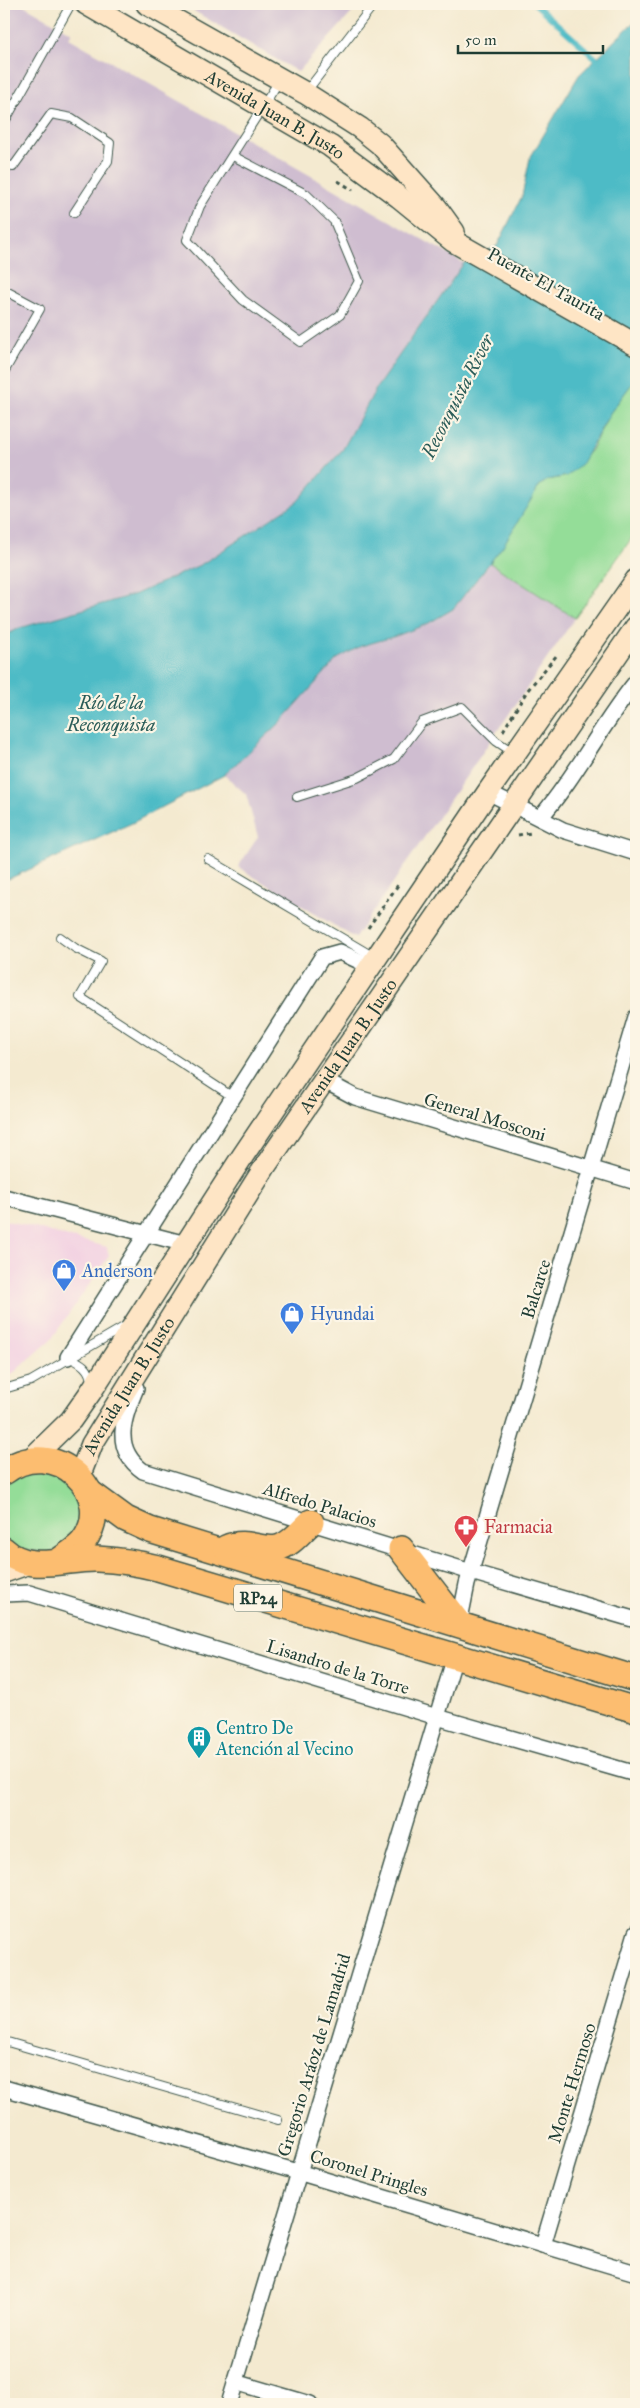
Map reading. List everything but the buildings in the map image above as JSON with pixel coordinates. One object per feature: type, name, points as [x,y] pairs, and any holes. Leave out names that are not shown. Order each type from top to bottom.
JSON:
[{"type":"main road","name":"Avenida Juan B. Justo","points":[[86,4],[330,146],[454,237]]},
{"type":"main road","name":"Avenida Juan B. Justo","points":[[147,4],[305,93],[360,128],[380,144],[436,208],[454,237]]},
{"type":"main road","name":"Puente El Taurita","points":[[454,237],[636,335]]},
{"type":"main road","points":[[454,237],[636,345]]},
{"type":"main road","name":"Avenida Juan B. Justo","points":[[31,1459],[70,1420],[90,1393],[242,1157],[488,792],[636,580]]},
{"type":"main road","name":"Avenida Juan B. Justo","points":[[84,1485],[92,1444],[266,1165],[636,627]]},
{"type":"main road","points":[[4,1472],[16,1464],[31,1459]]},
{"type":"main road","name":"RP24","points":[[31,1459],[50,1460],[62,1464],[84,1485],[126,1519],[150,1530],[636,1679]]},
{"type":"main road","points":[[59,1561],[83,1541],[90,1526],[92,1509],[84,1485]]},
{"type":"main road","points":[[218,1552],[241,1544],[276,1548],[286,1545],[311,1522]]},
{"type":"main road","points":[[401,1549],[459,1624]]},
{"type":"main road","name":"RP24","points":[[4,1550],[18,1560],[29,1563],[121,1560],[158,1568],[455,1658],[636,1710]]},
{"type":"main road","points":[[4,1572],[29,1563]]},
{"type":"street","points":[[540,818],[561,794],[609,718],[636,682]]},
{"type":"street","points":[[488,792],[563,830],[636,852]]},
{"type":"street","points":[[68,1357],[322,957],[340,952],[373,962]]},
{"type":"street","name":"Balcarce","points":[[459,1624],[471,1572],[636,1017]]},
{"type":"street","name":"General Mosconi","points":[[325,1081],[355,1097],[636,1182]]},
{"type":"street","points":[[4,1198],[186,1244]]},
{"type":"street","name":"Alfredo Palacios","points":[[162,1329],[124,1416],[122,1430],[126,1451],[135,1465],[143,1471],[471,1572],[636,1620]]},
{"type":"street","name":"Lisandro de la Torre","points":[[4,1594],[29,1593],[437,1717],[636,1774]]},
{"type":"street","name":"Gregorio Aráoz de Lamadrid","points":[[229,2404],[455,1658]]},
{"type":"street","name":"Monte Hermoso","points":[[543,2245],[636,1933]]},
{"type":"street","name":"Coronel Pringles","points":[[4,2088],[298,2172],[636,2272]]},
{"type":"street","points":[[235,2382],[310,2404]]},
{"type":"lane","points":[[4,123],[72,4]]},
{"type":"lane","points":[[305,93],[374,4]]},
{"type":"lane","points":[[232,156],[306,194],[334,220],[358,280],[340,315],[300,342],[243,300],[187,240],[200,206],[280,79]]},
{"type":"lane","points":[[4,164],[14,167],[51,114],[72,118],[110,143],[108,161],[74,213]]},
{"type":"lane","points":[[4,290],[40,309],[4,372]]},
{"type":"lane","points":[[297,797],[358,778],[394,758],[422,722],[462,708],[496,741],[515,754]]},
{"type":"lane","points":[[208,859],[373,962]]},
{"type":"lane","points":[[60,937],[75,948],[101,961],[80,997],[233,1097]]},
{"type":"lane","points":[[4,1389],[31,1381],[68,1357],[139,1318]]},
{"type":"lane","points":[[68,1357],[82,1363],[88,1370],[91,1378],[90,1393]]},
{"type":"lane","points":[[4,2041],[278,2120]]},
{"type":"shaded area","points":[[4,4],[22,4],[72,33],[69,38],[464,263],[377,387],[343,449],[297,502],[202,564],[136,594],[20,628],[4,636]]},
{"type":"shaded area","points":[[182,4],[360,4],[298,72]]},
{"type":"shaded area","points":[[490,563],[575,618],[355,938],[238,867],[258,837],[246,794],[224,775],[279,724],[337,659],[361,646],[396,636],[427,624],[453,609]]},
{"type":"shaded area","points":[[4,1220],[107,1247],[109,1256],[50,1341],[5,1380]]},
{"type":"green space","points":[[636,378],[636,532],[575,618],[490,563],[540,485],[548,480],[567,476],[591,450],[610,413]]},
{"type":"green space","points":[[46,1468],[72,1482],[84,1508],[77,1536],[55,1554],[13,1548],[4,1537],[4,1488],[18,1474]]},
{"type":"water","name":"Río de la Reconquista","points":[[636,20],[636,378],[610,413],[582,463],[567,476],[548,480],[540,485],[503,546],[453,609],[427,624],[396,636],[361,646],[337,659],[279,724],[224,775],[132,823],[4,881],[4,636],[20,628],[136,594],[202,564],[297,502],[343,449],[377,387],[464,263],[497,246],[522,196],[530,158],[579,75]]},
{"type":"waterway","points":[[535,4],[600,62]]},
{"type":"place","name":"Anderson","points":[[64,1292]]},
{"type":"place","name":"Hyundai","points":[[292,1335]]},
{"type":"place","name":"Farmacia","points":[[466,1548]]},
{"type":"place","name":"Centro De Atención al Vecino","points":[[199,1759]]},
{"type":"water label","name":"Reconquista River","points":[[457,396]]}]
